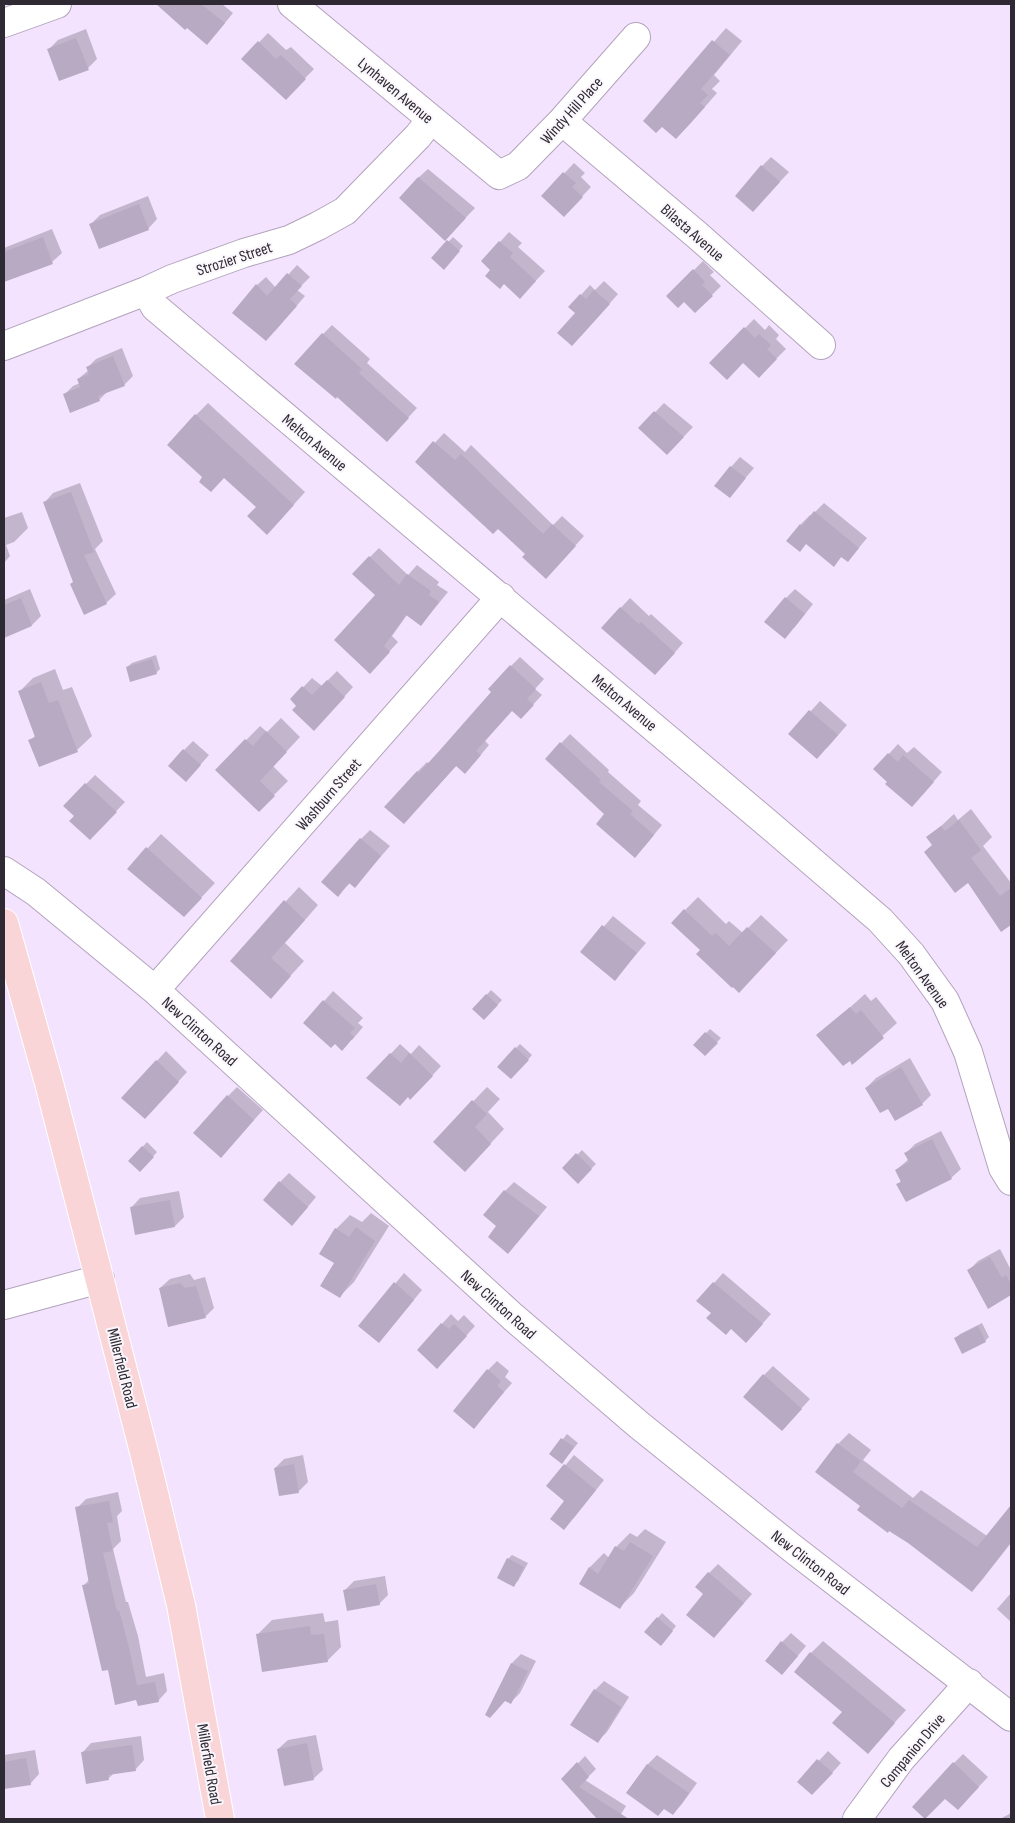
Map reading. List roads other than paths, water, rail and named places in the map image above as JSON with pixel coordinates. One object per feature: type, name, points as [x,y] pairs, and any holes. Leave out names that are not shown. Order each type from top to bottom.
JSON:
[{"type":"main road","name":"Millerfield Road","points":[[4,923],[49,1083],[147,1461],[181,1605],[220,1819]]},
{"type":"street","points":[[4,23],[57,4]]},
{"type":"street","name":"Lynhaven Avenue","points":[[292,4],[499,175]]},
{"type":"street","name":"Windy Hill Place","points":[[499,175],[518,166],[562,121],[636,37]]},
{"type":"street","name":"Strozier Street","points":[[4,346],[146,291],[172,279],[244,253],[289,240],[345,211],[418,136],[431,119]]},
{"type":"street","name":"Bilasta Avenue","points":[[562,121],[697,235],[821,345]]},
{"type":"street","name":"Melton Avenue","points":[[146,291],[155,307],[501,597],[880,920],[911,954],[945,1001],[968,1052],[1003,1168],[1011,1181]]},
{"type":"street","name":"Washburn Street","points":[[155,990],[501,597]]},
{"type":"street","name":"New Clinton Road","points":[[4,871],[36,892],[155,990],[513,1316],[638,1424],[792,1548],[1011,1717]]},
{"type":"street","points":[[4,1305],[100,1278]]},
{"type":"street","name":"Companion Drive","points":[[857,1819],[901,1759],[969,1684]]}]
